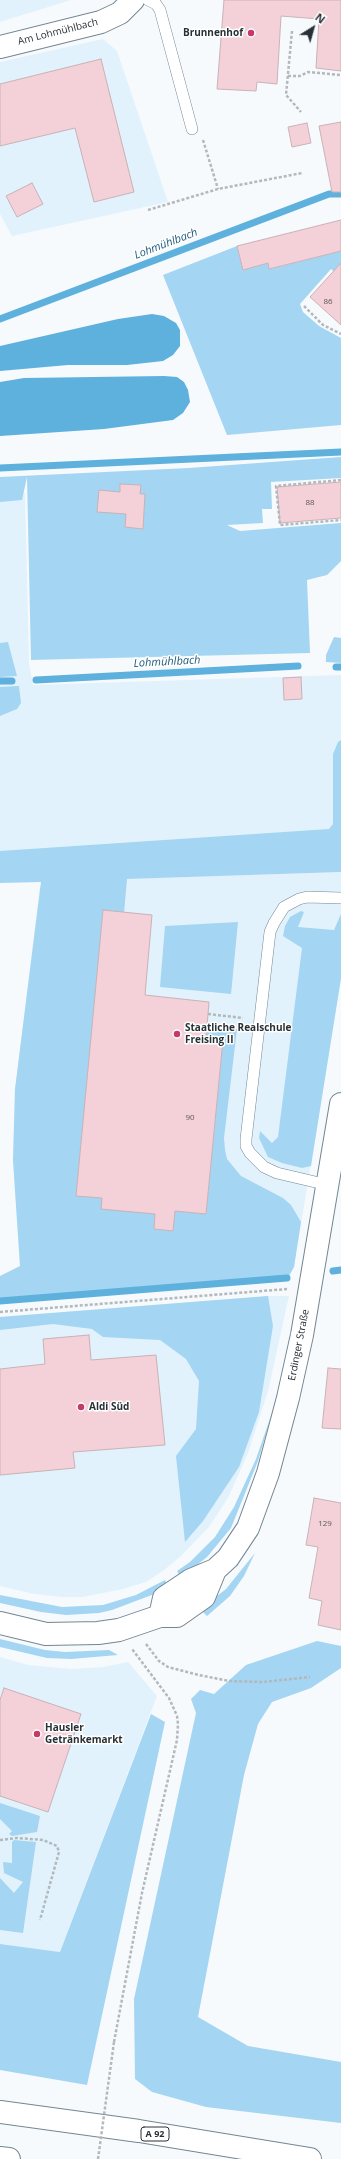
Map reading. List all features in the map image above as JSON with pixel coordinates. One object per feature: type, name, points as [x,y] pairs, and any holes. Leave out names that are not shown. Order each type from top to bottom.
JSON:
[{"type":"main road","name":"Am Lohmühlbach","points":[[0,47],[101,22],[120,13],[133,0]]},
{"type":"main road","name":"Erdinger Straße","points":[[0,1623],[46,1634],[74,1635],[126,1628],[160,1616],[164,1598],[191,1580],[215,1570],[228,1558],[248,1528],[268,1473],[288,1398],[302,1335],[341,1104]]},
{"type":"main road","name":"A 92","points":[[0,2112],[139,2131],[310,2159]]},
{"type":"main road","points":[[0,2158],[9,2159]]},
{"type":"lane","points":[[148,0],[156,4],[160,10],[192,129]]},
{"type":"lane","points":[[328,1185],[277,1173],[264,1167],[250,1153],[246,1146],[246,1139],[270,932],[284,908],[299,899],[307,897],[341,898]]},
{"type":"path","points":[[292,31],[286,94],[302,112]]},
{"type":"path","points":[[288,76],[300,76],[308,72],[341,75]]},
{"type":"path","points":[[203,139],[218,189]]},
{"type":"path","points":[[148,210],[218,189],[302,173]]},
{"type":"path","points":[[304,306],[323,325],[341,334]]},
{"type":"path","points":[[341,480],[276,486],[280,525],[341,520]]},
{"type":"path","points":[[208,1014],[244,1019]]},
{"type":"path","points":[[0,1312],[291,1289]]},
{"type":"path","points":[[126,1628],[150,1652],[168,1667],[229,1681],[263,1682],[310,1677]]},
{"type":"path","points":[[98,2159],[114,2042],[142,1893],[177,1740],[178,1724],[177,1716],[168,1698],[136,1656],[126,1628]]},
{"type":"path","points":[[0,1840],[17,1838],[47,1841],[57,1846],[59,1852],[40,1920]]},
{"type":"shaded area","points":[[0,0],[71,0],[0,22]]},
{"type":"shaded area","points":[[103,39],[117,51],[168,202],[12,236],[0,214],[0,62]]},
{"type":"shaded area","points":[[237,246],[243,270],[268,263],[270,269],[341,251],[341,278],[331,269],[300,304],[303,312],[319,326],[341,338],[341,425],[227,435],[163,275]]},
{"type":"shaded area","points":[[152,314],[164,316],[176,323],[180,330],[180,346],[173,355],[163,361],[127,365],[68,365],[0,371],[0,346],[118,319]]},
{"type":"shaded area","points":[[177,377],[184,382],[188,390],[190,402],[183,413],[173,420],[104,429],[0,436],[0,382],[24,378]]},
{"type":"shaded area","points":[[341,457],[341,478],[271,482],[272,509],[262,509],[263,523],[227,525],[240,531],[341,523],[341,561],[327,575],[307,580],[310,653],[31,660],[27,477],[22,500],[0,502],[0,477],[189,468]]},
{"type":"shaded area","points":[[25,493],[29,663],[33,685],[341,675],[341,852],[0,866],[0,496]]},
{"type":"shaded area","points":[[334,637],[341,638],[341,663],[326,662],[326,655]]},
{"type":"shaded area","points":[[8,642],[17,676],[0,677],[0,643]]},
{"type":"shaded area","points":[[19,686],[21,703],[17,709],[0,716],[0,687]]},
{"type":"shaded area","points":[[341,740],[341,872],[127,879],[124,913],[103,911],[76,1196],[102,1198],[102,1209],[124,1211],[141,1035],[172,1038],[154,1229],[173,1231],[175,1211],[206,1214],[223,1041],[205,1039],[207,1026],[237,1029],[224,1138],[225,1150],[227,1159],[241,1176],[283,1198],[291,1205],[301,1222],[294,1267],[289,1276],[0,1300],[0,1276],[20,1266],[13,1160],[15,1089],[41,882],[0,883],[0,851],[329,829],[333,824],[333,754],[338,742]]},
{"type":"shaded area","name":"Staatliche Realschule Freising II","points":[[341,872],[341,980],[294,1267],[20,1266],[13,1160],[15,1089],[40,886],[93,880]]},
{"type":"shaded area","points":[[301,911],[304,912],[298,927],[334,930],[341,914],[341,978],[311,1166],[302,1168],[282,1163],[268,1157],[259,1138],[260,1131],[272,1143],[278,1137],[302,948],[283,936],[285,926],[290,917]]},
{"type":"shaded area","points":[[238,922],[231,994],[160,987],[165,926]]},
{"type":"shaded area","points":[[268,1296],[289,1296],[268,1391],[248,1453],[228,1498],[209,1527],[181,1556],[164,1570],[146,1582],[123,1589],[83,1597],[63,1597],[34,1594],[0,1586],[0,1317]]},
{"type":"shaded area","points":[[268,1296],[273,1326],[259,1412],[239,1467],[203,1521],[185,1542],[176,1456],[196,1429],[199,1381],[186,1359],[160,1340],[103,1337],[92,1329],[53,1324],[0,1330],[0,1317]]},
{"type":"shaded area","points":[[273,1410],[258,1461],[231,1528],[207,1557],[181,1578],[177,1571],[190,1562],[215,1537],[234,1507],[256,1459]]},
{"type":"shaded area","points":[[255,1553],[244,1576],[230,1596],[207,1616],[200,1609],[226,1589]]},
{"type":"shaded area","points":[[165,1580],[168,1586],[157,1593],[112,1610],[99,1613],[66,1615],[41,1612],[0,1603],[0,1595],[62,1607],[103,1605],[136,1595]]},
{"type":"shaded area","points":[[0,1639],[45,1650],[65,1652],[109,1650],[118,1655],[71,1659],[47,1658],[0,1647]]},
{"type":"shaded area","points":[[317,1641],[341,1646],[341,1668],[311,1688],[272,1702],[258,1724],[244,1775],[198,2017],[248,2046],[341,2062],[341,2123],[206,2107],[152,2092],[135,2079],[134,1999],[196,1713],[191,1699],[200,1690],[214,1694],[246,1665]]},
{"type":"shaded area","points":[[0,1657],[28,1665],[72,1669],[103,1667],[128,1662],[157,1696],[60,1952],[0,1944]]},
{"type":"shaded area","points":[[151,1714],[165,1722],[87,2085],[0,2070],[0,1944],[60,1952]]},
{"type":"shaded area","points":[[0,1803],[40,1816],[37,1832],[12,1836],[9,1834],[12,1831],[0,1819]]},
{"type":"shaded area","points":[[14,1840],[36,1842],[23,1933],[0,1930],[0,1878],[14,1893],[23,1882],[4,1873],[3,1862],[12,1863],[12,1842]]},
{"type":"building","name":"Brunnenhof","points":[[224,0],[341,0],[341,71],[316,68],[319,19],[281,16],[277,84],[257,82],[256,91],[217,89]]},
{"type":"building","points":[[101,59],[134,192],[94,202],[75,128],[0,146],[0,84]]},
{"type":"building","points":[[341,122],[341,192],[332,192],[319,126]]},
{"type":"building","points":[[307,123],[311,143],[292,147],[288,127]]},
{"type":"building","points":[[32,183],[43,204],[17,217],[6,196]]},
{"type":"building","points":[[341,220],[341,251],[269,269],[268,263],[243,270],[237,246]]},
{"type":"building","points":[[341,263],[341,325],[310,297]]},
{"type":"building","points":[[341,482],[341,518],[280,523],[277,487]]},
{"type":"building","points":[[120,484],[141,485],[140,494],[145,494],[143,529],[125,527],[126,514],[97,512],[99,490],[120,492]]},
{"type":"building","points":[[301,677],[302,699],[284,700],[283,678]]},
{"type":"building","points":[[103,910],[152,915],[145,995],[209,1002],[206,1039],[223,1040],[206,1214],[175,1211],[173,1231],[154,1229],[155,1214],[101,1209],[102,1198],[76,1196]]},
{"type":"building","name":"Aldi Süd","points":[[89,1335],[91,1360],[156,1355],[165,1445],[73,1452],[75,1468],[0,1475],[0,1369],[45,1364],[43,1339]]},
{"type":"building","points":[[328,1368],[341,1369],[341,1429],[322,1428]]},
{"type":"building","points":[[314,1498],[341,1503],[341,1630],[318,1625],[322,1601],[309,1598],[318,1547],[306,1545]]},
{"type":"building","name":"Hausler Getränkemarkt","points":[[4,1688],[81,1714],[48,1812],[0,1796],[0,1700]]},
{"type":"waterway","name":"Lohmühlbach","points":[[0,319],[329,194],[341,194]]},
{"type":"waterway","name":"Lohmühlbach","points":[[0,468],[341,452]]},
{"type":"waterway","name":"Lohmühlbach","points":[[36,680],[298,666]]},
{"type":"waterway","name":"Lohmühlbach","points":[[336,667],[341,667]]},
{"type":"waterway","name":"Lohmühlbach","points":[[0,681],[12,681]]},
{"type":"waterway","points":[[333,1271],[341,1270]]},
{"type":"waterway","points":[[0,1301],[287,1278]]},
{"type":"place","name":"Brunnenhof","points":[[251,33]]},
{"type":"place","name":"Staatliche Realschule Freising II","points":[[177,1034]]},
{"type":"place","name":"Aldi Süd","points":[[81,1407]]},
{"type":"place","name":"Hausler Getränkemarkt","points":[[37,1734]]}]
